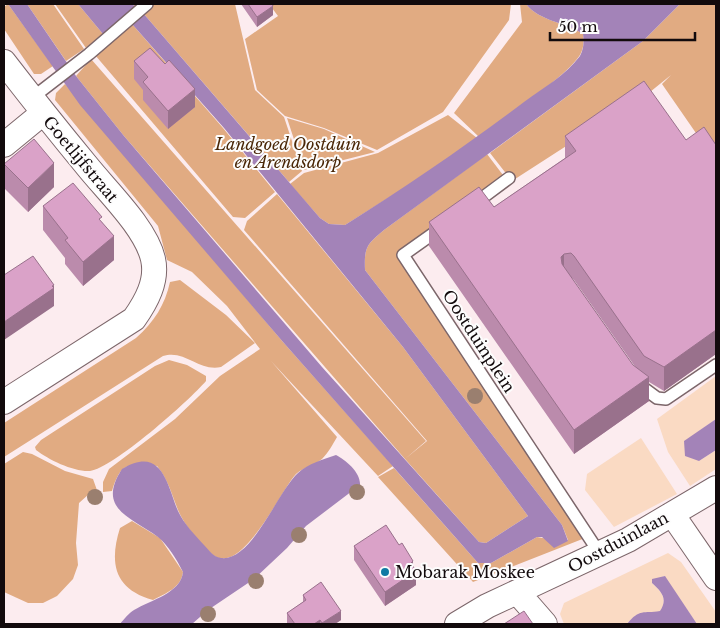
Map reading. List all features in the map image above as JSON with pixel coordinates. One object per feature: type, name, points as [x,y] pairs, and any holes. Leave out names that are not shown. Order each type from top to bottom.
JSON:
[{"type":"street","name":"Goetlijfstraat","points":[[4,62],[41,99],[129,217],[147,243],[154,260],[153,280],[146,301],[134,319],[4,402]]},
{"type":"street","points":[[4,145],[41,99]]},
{"type":"street","name":"Oostduinlaan","points":[[457,624],[487,606],[600,554],[653,526],[716,488]]},
{"type":"street","points":[[672,514],[716,578]]},
{"type":"street","points":[[518,593],[545,624]]},
{"type":"street","name":"Oostduinlaan","points":[[483,624],[518,593]]},
{"type":"lane","points":[[41,99],[74,65],[145,6]]},
{"type":"lane","points":[[464,211],[509,178]]},
{"type":"lane","name":"Oostduinplein","points":[[448,222],[403,255],[600,554]]},
{"type":"lane","points":[[633,378],[639,385],[657,398],[666,399],[716,365]]},
{"type":"shaded area","points":[[8,4],[27,4],[76,76],[124,136],[322,367],[479,542],[486,543],[528,516],[403,347],[224,128],[132,24],[125,18],[103,34],[78,4],[132,4],[143,13],[320,218],[329,224],[345,225],[414,181],[480,134],[561,75],[580,56],[583,34],[545,18],[531,10],[526,4],[680,4],[643,41],[384,230],[370,243],[366,251],[365,270],[562,525],[568,541],[554,548],[542,537],[537,537],[491,563],[478,563],[283,342],[80,105]]},
{"type":"shaded area","points":[[716,376],[716,419],[684,442],[699,461],[716,450],[716,469],[690,486],[668,452],[657,419]]},
{"type":"shaded area","points":[[716,419],[716,450],[699,461],[685,456],[684,441]]},
{"type":"shaded area","points":[[641,438],[677,494],[614,527],[585,490],[587,474]]},
{"type":"shaded area","points":[[336,455],[344,460],[355,472],[360,480],[360,485],[306,526],[287,548],[254,579],[208,610],[192,624],[120,624],[134,610],[171,591],[181,579],[183,572],[162,540],[128,517],[115,503],[113,494],[115,483],[122,469],[135,463],[146,462],[154,465],[161,471],[180,516],[186,525],[211,553],[221,558],[232,556],[243,549],[253,538],[298,473],[311,464]]},
{"type":"shaded area","points":[[668,553],[681,562],[716,612],[716,624],[697,624],[664,576],[652,583],[664,599],[660,612],[639,614],[627,624],[564,624],[560,614],[564,603]]},
{"type":"shaded area","points":[[665,576],[697,624],[627,624],[639,614],[660,611],[664,599],[659,589],[652,583],[652,579]]},
{"type":"green space","points":[[8,4],[53,66],[41,74],[34,74],[4,29],[4,7]]},
{"type":"green space","points":[[27,4],[53,4],[84,49],[66,61]]},
{"type":"green space","points":[[55,4],[78,4],[103,34],[86,48]]},
{"type":"green space","name":"Landgoed Oostduin en Arendsdorp","points":[[132,4],[235,4],[255,90],[284,117],[302,171],[289,182],[143,13]]},
{"type":"green space","points":[[269,4],[511,4],[509,20],[443,112],[377,150],[324,128],[285,116],[257,90],[245,39],[278,16]]},
{"type":"green space","points":[[520,4],[526,4],[531,10],[545,18],[583,34],[584,44],[575,62],[564,73],[479,137],[454,113],[522,22]]},
{"type":"green space","points":[[680,4],[716,4],[716,162],[662,84],[671,75],[650,92],[512,181],[490,153],[643,41]]},
{"type":"green space","points":[[132,24],[223,128],[275,192],[245,218],[233,217],[95,55]]},
{"type":"green space","points":[[91,59],[426,441],[405,459],[124,136],[76,76]]},
{"type":"green space","points":[[65,84],[283,342],[393,466],[378,476],[271,361],[337,437],[322,459],[296,474],[260,529],[236,554],[224,558],[213,555],[198,540],[181,516],[167,482],[157,466],[133,465],[127,467],[119,474],[112,491],[103,492],[103,482],[109,469],[175,419],[220,376],[260,349],[227,306],[192,272],[167,260],[158,226],[55,100],[56,93]]},
{"type":"green space","points":[[448,115],[477,138],[425,175],[345,225],[329,224],[320,218],[290,184],[304,173],[378,153]]},
{"type":"green space","points":[[287,118],[324,129],[375,152],[304,170]]},
{"type":"green space","points":[[487,154],[509,183],[400,253],[585,538],[473,582],[378,477],[394,468],[478,563],[491,563],[537,537],[565,542],[568,540],[562,525],[365,270],[365,262],[366,251],[370,243],[378,235]]},
{"type":"green space","points":[[277,194],[403,347],[528,516],[486,543],[479,542],[405,459],[427,441],[244,230],[247,221]]},
{"type":"green space","points":[[180,280],[226,315],[255,343],[221,367],[213,368],[178,355],[163,356],[4,457],[4,423],[136,338],[158,313],[170,282]]},
{"type":"green space","points":[[169,360],[187,365],[206,376],[206,381],[168,417],[115,459],[101,467],[84,471],[62,465],[36,450],[35,447],[41,440],[155,366]]},
{"type":"green space","points":[[23,452],[32,454],[65,471],[93,479],[98,493],[89,494],[79,503],[76,543],[78,565],[73,579],[57,596],[43,603],[28,603],[4,592],[4,464]]},
{"type":"green space","points":[[132,521],[160,538],[183,572],[182,578],[176,586],[153,600],[130,589],[123,582],[115,563],[115,552],[120,528]]},
{"type":"building","points":[[248,4],[272,4],[273,6],[257,17]]},
{"type":"building","points":[[150,48],[165,64],[169,60],[195,89],[168,111],[143,82],[148,77],[134,61]]},
{"type":"building","points":[[644,81],[686,140],[704,127],[716,145],[716,330],[664,367],[644,356],[574,256],[571,253],[564,254],[561,257],[562,264],[633,365],[649,377],[574,430],[429,222],[479,187],[494,207],[576,151],[565,136]]},
{"type":"building","points":[[34,139],[54,163],[28,188],[4,164]]},
{"type":"building","points":[[73,183],[102,217],[99,219],[114,236],[83,262],[65,240],[68,238],[43,206]]},
{"type":"building","points":[[33,256],[54,285],[52,286],[54,288],[4,322],[4,275]]},
{"type":"building","name":"Mobarak Moskee","points":[[386,525],[399,545],[402,543],[413,561],[411,563],[416,571],[385,592],[354,546]]},
{"type":"building","points":[[321,582],[341,611],[322,623],[320,620],[314,624],[295,624],[287,613],[306,600],[303,595]]},
{"type":"building","points":[[524,611],[533,624],[504,624]]},
{"type":"place","name":"Mobarak Moskee","points":[[385,572]]}]
